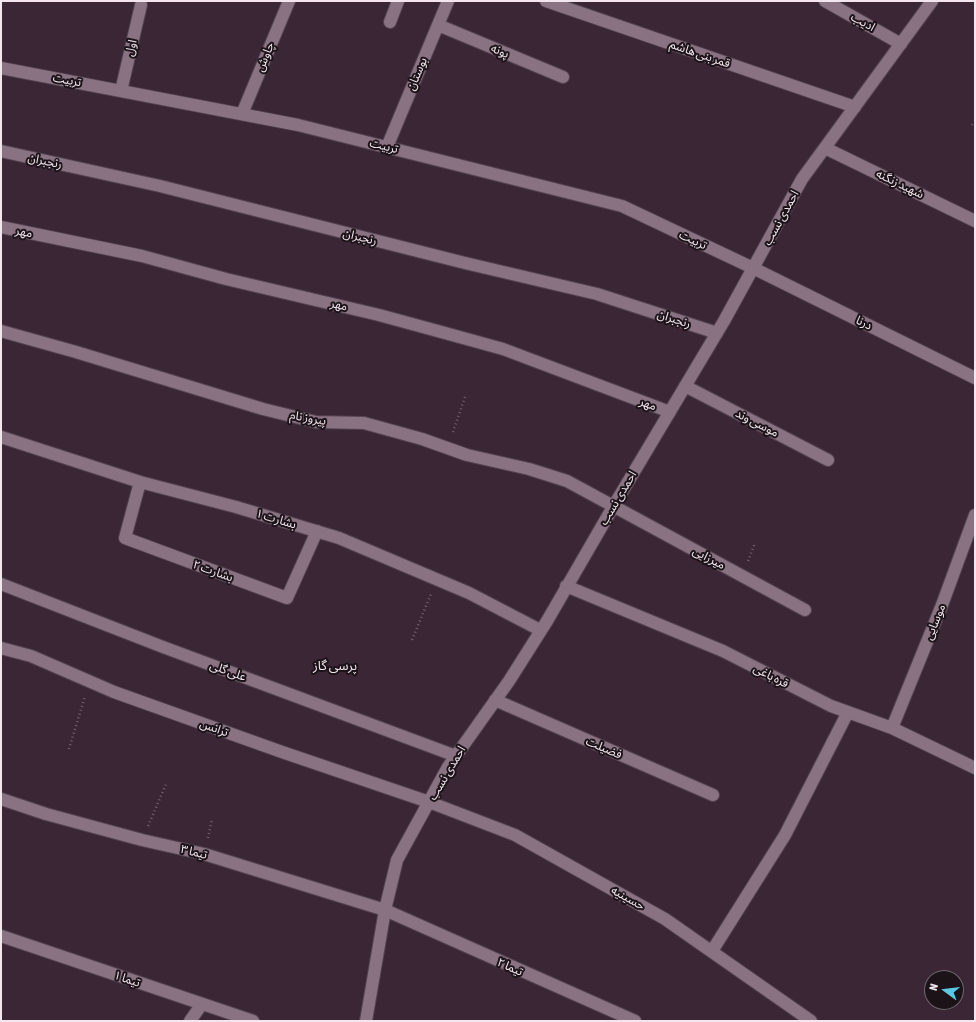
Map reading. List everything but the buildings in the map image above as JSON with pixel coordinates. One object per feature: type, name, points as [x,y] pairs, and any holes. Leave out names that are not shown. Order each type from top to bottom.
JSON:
[{"type":"street","name":"چاوش","points":[[242,114],[289,1]]},
{"type":"street","points":[[390,22],[398,1]]},
{"type":"street","name":"بوستان","points":[[387,147],[448,1]]},
{"type":"street","name":"قمر بنی هاشم","points":[[546,1],[855,107]]},
{"type":"street","name":"ادیب","points":[[825,1],[901,44]]},
{"type":"street","name":"احمدی نسب","points":[[366,1021],[385,910],[397,860],[429,802],[456,756],[495,700],[540,630],[717,333],[802,179],[932,1]]},
{"type":"street","name":"اول","points":[[121,90],[141,5]]},
{"type":"street","name":"پونه","points":[[438,25],[563,77]]},
{"type":"street","name":"تربیت","points":[[1,68],[298,125],[622,206],[753,268]]},
{"type":"street","name":"شهید زنگنه","points":[[825,148],[975,221]]},
{"type":"street","name":"رنجبران","points":[[1,151],[160,186],[465,263],[597,294],[717,333]]},
{"type":"street","name":"مهر","points":[[1,227],[142,256],[284,294],[394,319],[503,349],[670,412]]},
{"type":"street","name":"درنا","points":[[753,268],[975,378]]},
{"type":"street","name":"پیروز نام","points":[[1,331],[76,352],[263,409],[316,422],[364,423],[422,439],[467,455],[530,469],[568,481],[613,507]]},
{"type":"street","name":"موسی وند","points":[[685,386],[828,460]]},
{"type":"street","name":"بشارت ۱","points":[[1,437],[140,482],[236,507],[346,541],[469,593],[540,630]]},
{"type":"street","name":"بشارت ۲","points":[[140,482],[124,538],[287,598],[317,532]]},
{"type":"street","name":"میرزایی","points":[[613,507],[806,610]]},
{"type":"street","name":"موسایی","points":[[892,728],[942,605],[975,515]]},
{"type":"street","name":"علی گلی","points":[[1,584],[163,647],[456,756]]},
{"type":"street","name":"قره باغی","points":[[566,586],[723,650],[831,706],[892,728],[975,768]]},
{"type":"street","name":"ترانس","points":[[1,648],[31,656],[114,692],[267,747],[429,802]]},
{"type":"street","name":"فضیلت","points":[[495,700],[713,795]]},
{"type":"street","points":[[712,951],[785,835],[848,712]]},
{"type":"street","name":"تیما ۳","points":[[1,799],[46,814],[142,840],[204,854],[385,910]]},
{"type":"street","name":"حسینیه","points":[[429,802],[515,835],[665,918],[811,1021]]},
{"type":"street","name":"تیما ۲","points":[[385,910],[635,1021]]},
{"type":"street","name":"تیما ۱","points":[[1,936],[253,1021]]},
{"type":"street","points":[[190,1021],[202,1004]]},
{"type":"path","points":[[972,125],[975,122]]},
{"type":"path","points":[[447,448],[465,397]]},
{"type":"path","points":[[412,640],[437,579]]},
{"type":"path","points":[[69,749],[90,682]]},
{"type":"path","points":[[142,840],[167,782]]},
{"type":"district","name":"پرسی گاز","points":[[335,666]]}]
